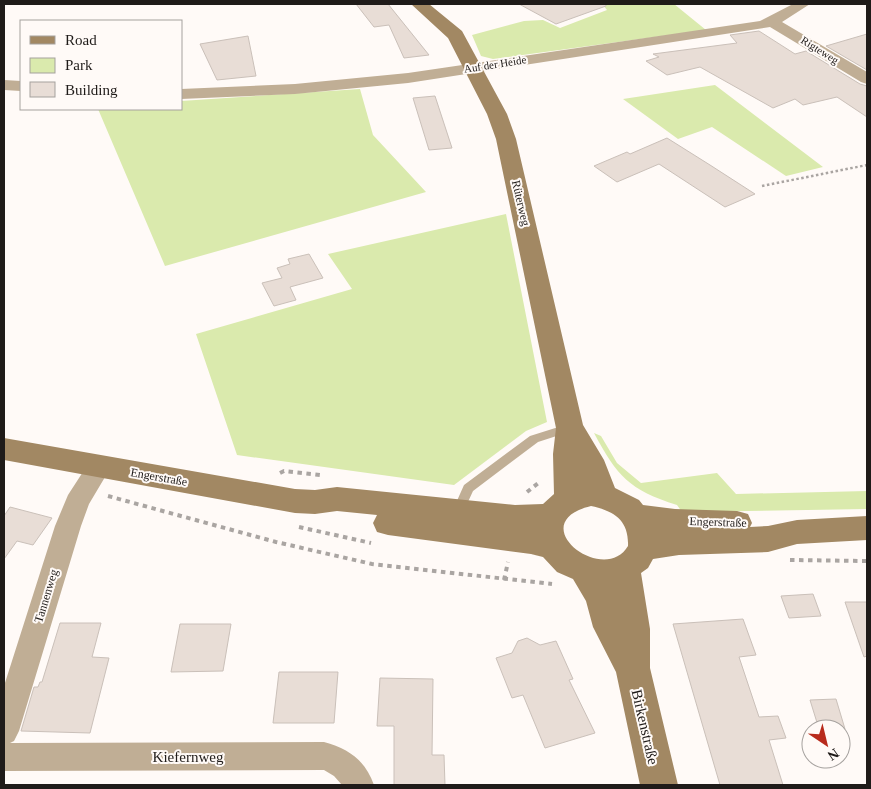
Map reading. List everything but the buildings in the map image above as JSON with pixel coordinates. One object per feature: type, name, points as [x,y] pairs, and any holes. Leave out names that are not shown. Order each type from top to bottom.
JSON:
[{"type":"street","name":"Rüterweg","points":[[419,4],[456,35],[497,114],[506,139],[570,428],[566,444],[569,467],[560,507]]},
{"type":"street","name":"Auf der Heide","points":[[182,94],[352,85],[473,68],[772,22],[803,4]]},
{"type":"street","name":"Rigteweg","points":[[772,22],[867,79]]},
{"type":"street","points":[[4,85],[20,86]]},
{"type":"street","name":"Rüterweg","points":[[570,428],[582,441],[593,466],[602,496]]},
{"type":"street","name":"Engerstraße","points":[[4,449],[92,478],[315,502],[337,499],[515,517],[560,507]]},
{"type":"street","name":"Tannenweg","points":[[4,730],[68,526],[77,502],[92,478]]},
{"type":"street","points":[[580,496],[602,496],[622,503],[637,516],[643,526],[645,537],[633,558],[605,572],[574,577],[552,547],[547,526],[560,507],[580,496]]},
{"type":"street","name":"Engerstraße","points":[[315,502],[333,512],[380,522],[531,542],[552,547]]},
{"type":"street","name":"Engerstraße","points":[[637,516],[675,521],[765,524],[797,532]]},
{"type":"street","name":"Engerstraße","points":[[633,558],[679,542],[768,539],[797,532],[867,528]]},
{"type":"street","name":"Birkenstraße","points":[[633,558],[632,668],[659,785]]},
{"type":"street","name":"Birkenstraße","points":[[574,577],[602,598],[610,627],[632,668]]},
{"type":"street","name":"Kiefernweg","points":[[4,757],[324,756],[340,761],[353,772],[359,785]]},
{"type":"lane","points":[[458,512],[468,488],[534,439],[570,428]]},
{"type":"path","points":[[762,186],[867,165]]},
{"type":"path","points":[[92,478],[276,542],[372,564],[574,577]]},
{"type":"green space","points":[[602,4],[674,4],[706,30],[493,59],[481,56],[472,35],[524,21],[543,20],[560,28],[607,10]]},
{"type":"green space","points":[[715,85],[823,167],[786,176],[712,127],[678,139],[623,99]]},
{"type":"green space","points":[[360,89],[373,135],[426,192],[165,266],[98,110],[182,110],[182,101]]},
{"type":"green space","points":[[506,214],[547,422],[526,431],[454,485],[237,455],[196,334],[352,289],[328,254]]},
{"type":"green space","points":[[594,433],[601,436],[617,463],[641,483],[717,473],[736,494],[867,491],[867,509],[682,512],[677,505],[647,493],[626,480],[610,460]]}]
